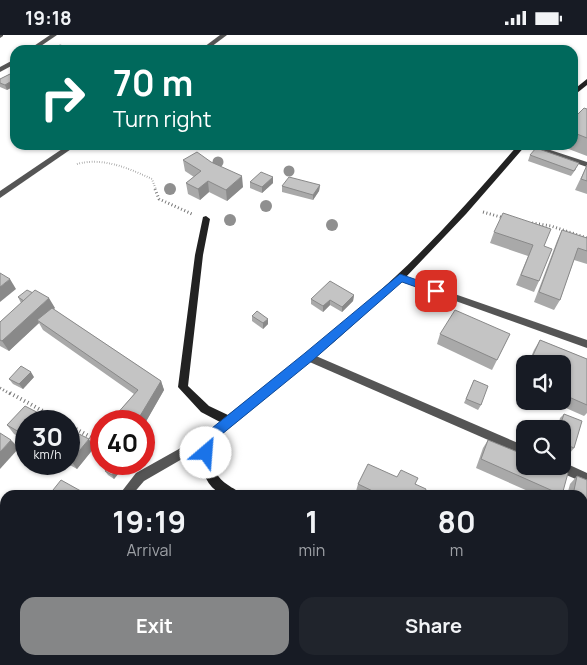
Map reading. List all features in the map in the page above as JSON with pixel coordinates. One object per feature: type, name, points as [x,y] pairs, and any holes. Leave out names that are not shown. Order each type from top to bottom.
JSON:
[{"type":"street","points":[[39,45],[54,35]]},
{"type":"street","points":[[210,45],[224,35]]},
{"type":"street","points":[[0,195],[66,150]]},
{"type":"street","points":[[129,490],[140,477],[211,436],[309,357],[400,278],[468,208],[518,150]]},
{"type":"street","points":[[543,150],[587,165]]},
{"type":"street","points":[[206,219],[199,255],[183,387],[205,409],[229,421]]},
{"type":"street","points":[[400,278],[587,344]]},
{"type":"street","points":[[309,357],[516,447]]},
{"type":"street","points":[[211,436],[206,453],[207,466],[214,483],[226,490]]},
{"type":"street","points":[[571,472],[587,479]]},
{"type":"path","points":[[55,158],[73,165],[85,161],[126,166],[152,179],[159,199],[206,219]]},
{"type":"path","points":[[468,208],[511,221]]},
{"type":"path","points":[[527,223],[551,226],[587,239]]},
{"type":"path","points":[[0,388],[41,410]]},
{"type":"building","points":[[10,74],[10,82],[5,85],[0,83],[0,79]]},
{"type":"building","points":[[584,108],[587,109],[587,138],[578,134],[578,114]]},
{"type":"building","points":[[534,150],[542,150],[579,163],[574,171],[530,155]]},
{"type":"building","points":[[197,152],[211,162],[242,176],[226,190],[208,181],[198,189],[186,183],[201,171],[183,160]]},
{"type":"building","points":[[587,165],[587,181],[581,179]]},
{"type":"building","points":[[261,172],[273,177],[262,187],[250,182]]},
{"type":"building","points":[[289,177],[320,185],[313,195],[282,186]]},
{"type":"building","points":[[503,213],[551,229],[544,246],[552,249],[539,281],[521,275],[533,245],[494,232]]},
{"type":"building","points":[[562,230],[587,238],[587,251],[578,248],[560,300],[539,292]]},
{"type":"building","points":[[0,273],[10,279],[0,287]]},
{"type":"building","points":[[330,281],[354,295],[342,307],[330,300],[323,306],[311,299]]},
{"type":"building","points":[[27,290],[33,293],[24,301],[18,297]]},
{"type":"building","points":[[35,290],[49,298],[2,341],[0,340],[0,322]]},
{"type":"building","points":[[52,308],[161,381],[144,410],[120,410],[138,390],[37,320]]},
{"type":"building","points":[[455,310],[510,334],[497,360],[440,334]]},
{"type":"building","points":[[257,311],[268,319],[263,323],[252,316]]},
{"type":"building","points":[[540,340],[587,359],[587,405],[571,398],[571,355],[533,355]]},
{"type":"building","points":[[21,366],[31,372],[19,384],[9,379]]},
{"type":"building","points":[[474,380],[488,386],[481,405],[466,399]]},
{"type":"building","points":[[25,406],[33,410],[21,410]]},
{"type":"building","points":[[564,414],[582,421],[574,448],[571,447],[571,420],[562,420]]},
{"type":"building","points":[[15,417],[15,430],[7,425]]},
{"type":"building","points":[[0,433],[11,440],[0,452]]},
{"type":"building","points":[[80,434],[89,439],[80,450]]},
{"type":"building","points":[[488,440],[516,451],[516,475],[481,459]]},
{"type":"building","points":[[368,464],[397,477],[401,470],[418,478],[415,484],[426,489],[371,490],[358,484]]},
{"type":"building","points":[[517,475],[567,475],[563,490],[551,490]]},
{"type":"building","points":[[577,476],[587,480],[587,490],[574,490]]},
{"type":"building","points":[[61,480],[79,490],[53,490]]},
{"type":"route","points":[[206,453],[211,436],[309,357],[400,278],[436,291]]}]
